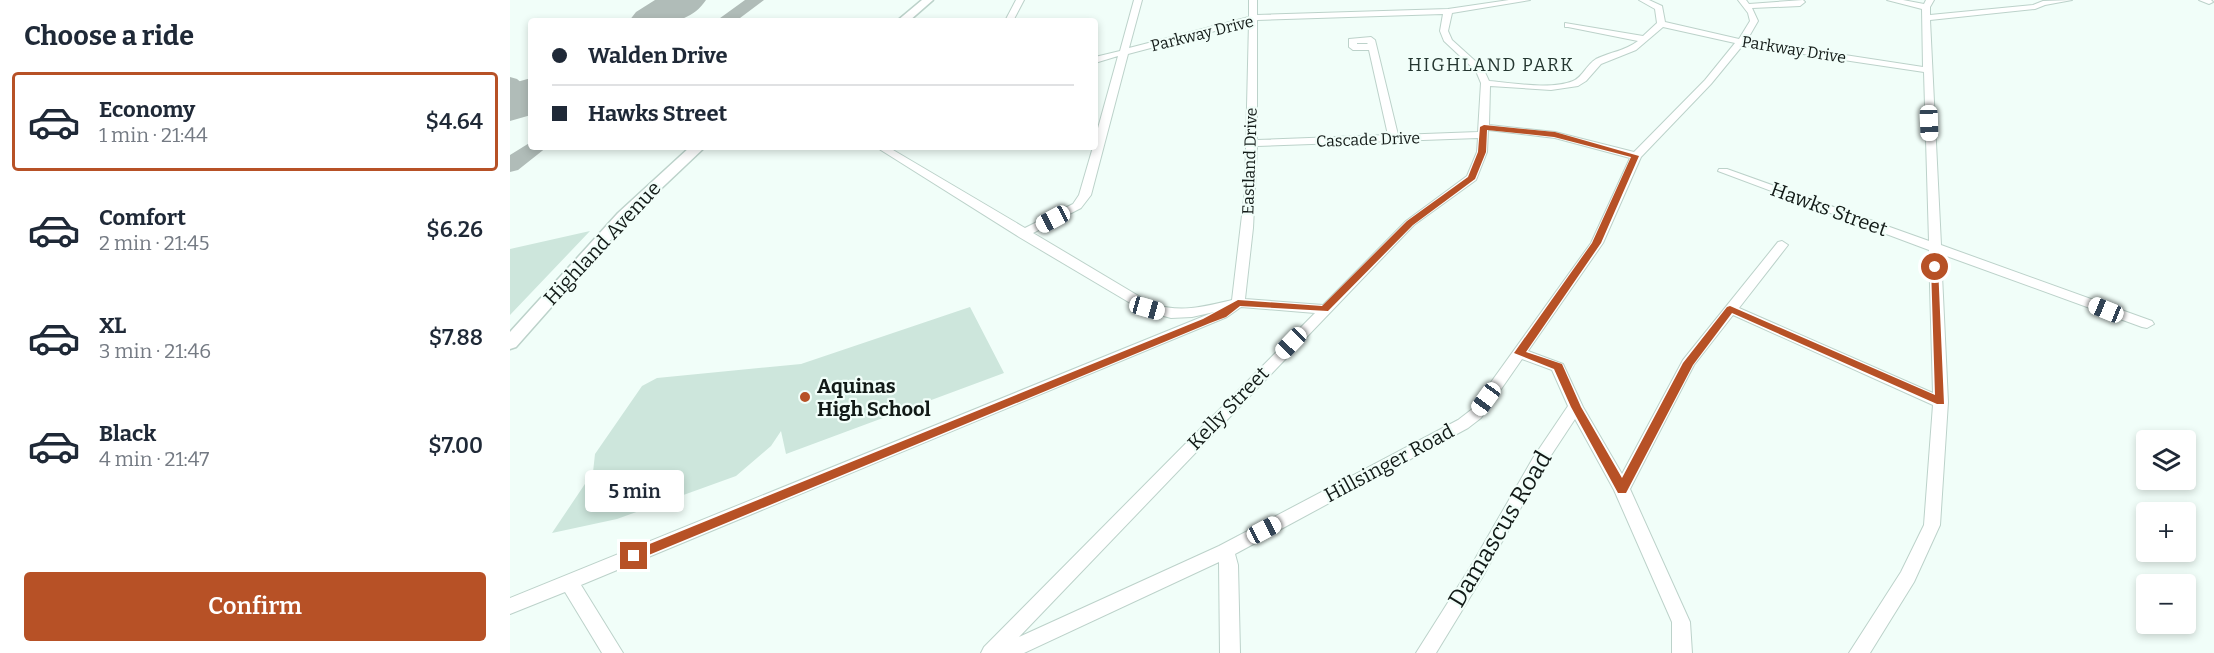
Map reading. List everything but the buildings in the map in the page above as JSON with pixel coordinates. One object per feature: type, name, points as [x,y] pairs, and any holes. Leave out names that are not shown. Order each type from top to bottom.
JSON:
[{"type":"main road","points":[[906,18],[928,0]]},
{"type":"main road","name":"Highland Avenue","points":[[510,343],[638,201],[672,167],[694,150]]},
{"type":"street","points":[[1011,18],[1020,0]]},
{"type":"street","points":[[1100,127],[1138,0]]},
{"type":"street","name":"Eastland Drive","points":[[1238,303],[1244,271],[1251,143],[1253,0]]},
{"type":"street","name":"Parkway Drive","points":[[1098,59],[1253,18],[1338,11],[1448,11],[1526,0]]},
{"type":"street","points":[[1448,11],[1444,32],[1448,42],[1480,70],[1486,83],[1536,87],[1571,85],[1583,80],[1588,70],[1597,63],[1627,52],[1638,45],[1661,21],[1659,8],[1643,0]]},
{"type":"street","points":[[1745,3],[1800,4],[1801,2],[1796,0]]},
{"type":"street","points":[[1891,0],[1927,8],[2035,7],[2043,3],[2068,0]]},
{"type":"street","name":"Hillsinger Road","points":[[1004,653],[1225,551],[1463,424],[1476,414],[1597,243],[1636,156],[1708,82],[1742,42],[1754,21],[1745,3]]},
{"type":"street","points":[[1859,653],[1908,578],[1932,525],[1938,476],[1941,402],[1927,70],[1927,8]]},
{"type":"street","name":"Parkway Drive","points":[[1661,21],[1742,42],[1927,70]]},
{"type":"street","points":[[1568,25],[1643,39]]},
{"type":"street","points":[[1372,47],[1394,138]]},
{"type":"street","name":"Kelly Street","points":[[991,653],[1410,223],[1472,178],[1480,159],[1486,83]]},
{"type":"street","name":"Cascade Drive","points":[[1251,143],[1394,138],[1484,131],[1555,135],[1636,156]]},
{"type":"street","points":[[886,150],[1147,308],[1171,314],[1192,313],[1238,303],[1324,309]]},
{"type":"street","points":[[1023,234],[1077,206],[1085,195],[1095,150]]},
{"type":"street","name":"Hawks Street","points":[[1723,171],[2147,324]]},
{"type":"street","points":[[1622,489],[1688,363],[1782,245]]},
{"type":"street","points":[[510,606],[1175,334],[1222,314],[1238,303]]},
{"type":"street","points":[[1730,309],[1941,402]]},
{"type":"street","points":[[1171,314],[1177,326],[1175,334]]},
{"type":"street","points":[[1520,353],[1558,367],[1576,407],[1622,489],[1682,622],[1682,653]]},
{"type":"street","name":"Damascus Road","points":[[1426,653],[1555,437],[1576,407]]},
{"type":"street","points":[[1225,551],[1229,565],[1230,653]]},
{"type":"street","points":[[569,582],[613,653]]},
{"type":"green space","points":[[590,231],[510,315],[510,249]]},
{"type":"green space","points":[[970,307],[1004,373],[786,454],[781,431],[771,446],[736,476],[617,519],[552,533],[593,472],[595,454],[642,386],[657,378],[801,364]]},
{"type":"taxiway","points":[[729,18],[756,0]]},
{"type":"taxiway","points":[[510,83],[524,97],[528,97]]},
{"type":"taxiway","points":[[510,165],[532,150]]},
{"type":"runway","points":[[656,18],[685,0]]},
{"type":"runway","points":[[510,106],[528,95]]},
{"type":"place","name":"Aquinas High School","points":[[805,397]]},
{"type":"district","name":"HIGHLAND PARK","points":[[1491,65]]},
{"type":"route","points":[[634,556],[1207,321],[1238,303],[1324,309],[1410,223],[1472,178],[1482,152],[1484,127],[1555,135],[1636,156],[1597,243],[1520,353],[1558,367],[1576,407],[1622,489],[1688,363],[1730,309],[1941,402],[1935,267]]}]
